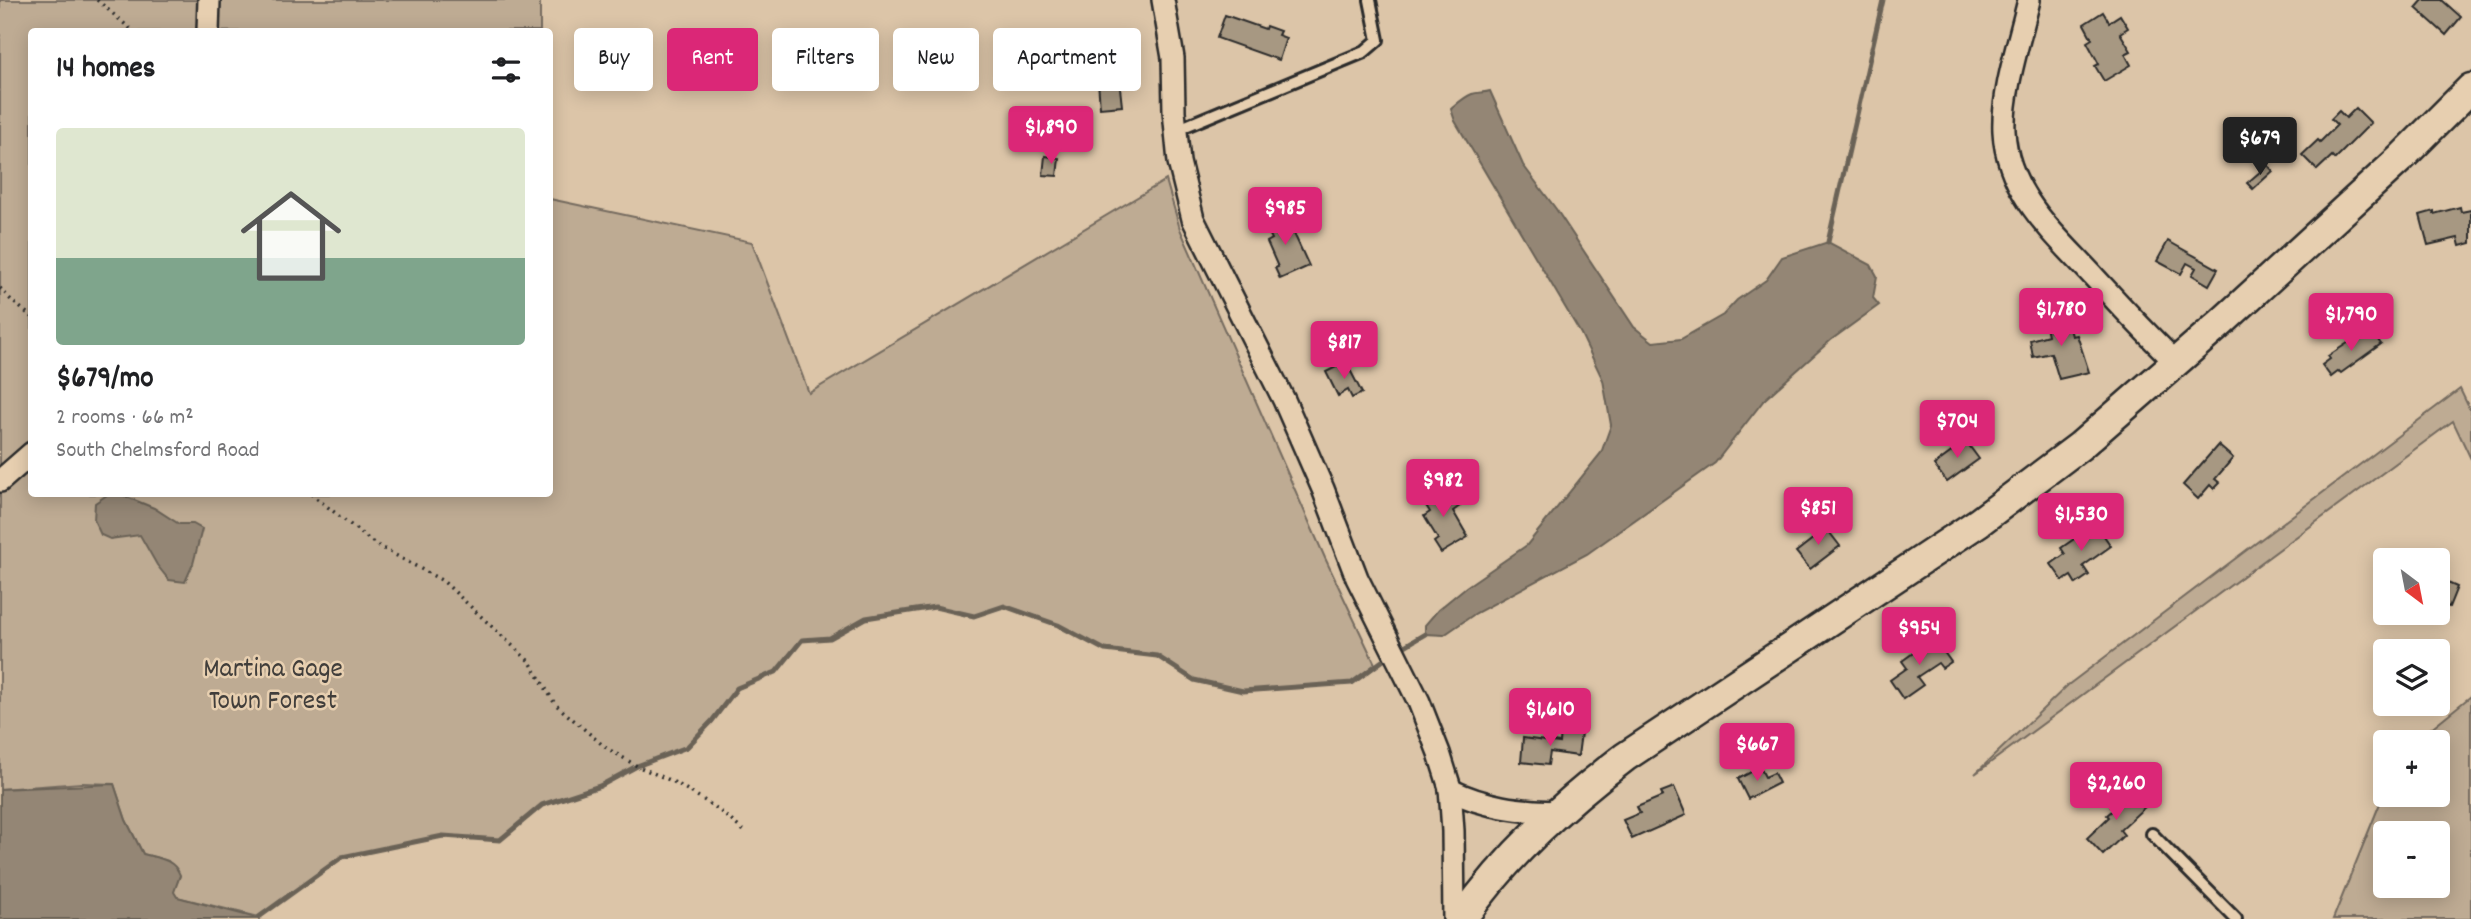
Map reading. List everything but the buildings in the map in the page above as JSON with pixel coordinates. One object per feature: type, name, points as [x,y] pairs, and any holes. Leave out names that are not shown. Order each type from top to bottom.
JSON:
[{"type":"main road","points":[[1462,919],[1506,862],[1558,812],[1625,757],[1979,522],[2110,421],[2401,158],[2471,89]]},
{"type":"street","points":[[208,28],[209,0]]},
{"type":"street","points":[[1163,0],[1173,58],[1179,162],[1193,219],[1284,400],[1323,489],[1357,578],[1419,702],[1450,790],[1454,919]]},
{"type":"street","points":[[2029,0],[2014,63],[2004,131],[2015,181],[2052,232],[2140,328],[2177,363]]},
{"type":"street","points":[[0,481],[28,457]]},
{"type":"street","points":[[1450,790],[1473,802],[1497,807],[1558,812]]},
{"type":"lane","points":[[1176,130],[1373,47],[1378,40],[1370,0]]},
{"type":"lane","points":[[2152,834],[2236,919]]},
{"type":"path","points":[[97,0],[129,28]]},
{"type":"path","points":[[0,288],[28,314]]},
{"type":"path","points":[[315,497],[376,544],[443,581],[530,662],[555,704],[605,747],[637,766],[686,789],[715,807],[745,832]]},
{"type":"green space","name":"Martina Gage Town Forest","points":[[0,0],[540,0],[540,28],[28,28],[28,497],[553,497],[553,200],[752,242],[809,393],[1166,180],[1180,229],[1325,558],[1375,664],[1352,683],[1243,691],[1194,680],[1157,656],[1105,650],[1058,625],[1004,606],[974,616],[935,607],[866,618],[830,638],[802,640],[776,672],[737,688],[712,721],[687,747],[637,766],[600,786],[542,805],[500,840],[443,836],[342,857],[259,917],[177,897],[173,892],[180,876],[168,861],[143,854],[126,820],[114,784],[82,783],[0,789]]},
{"type":"green space","points":[[2460,389],[2471,412],[2471,459],[2453,421],[1975,774],[2068,685]]},
{"type":"green space","points":[[2471,696],[2471,919],[2333,919],[2378,807],[2450,807],[2450,730],[2429,730],[2450,716],[2450,713]]},
{"type":"shaded area","points":[[1490,91],[1523,165],[1556,209],[1634,327],[1653,342],[1681,339],[1723,315],[1737,300],[1766,280],[1782,257],[1828,242],[1871,265],[1877,276],[1873,298],[1879,305],[1831,340],[1764,400],[1715,463],[1587,554],[1476,613],[1444,635],[1425,634],[1425,625],[1438,610],[1527,545],[1601,453],[1611,425],[1603,380],[1581,334],[1455,121],[1451,109],[1472,94]]},
{"type":"shaded area","points":[[104,497],[127,497],[154,508],[179,524],[193,524],[202,529],[193,564],[185,582],[169,580],[140,535],[110,539],[101,535],[94,520],[95,503]]},
{"type":"shaded area","points":[[114,784],[126,820],[143,854],[165,860],[174,866],[180,875],[174,892],[177,897],[260,919],[0,919],[0,789]]},
{"type":"waterway","points":[[1828,242],[1883,0]]},
{"type":"waterway","points":[[259,917],[342,857],[443,836],[500,840],[542,805],[600,786],[637,766],[687,747],[712,721],[737,688],[776,672],[802,640],[830,638],[866,618],[935,607],[974,616],[1004,606],[1058,625],[1105,650],[1157,656],[1194,680],[1243,691],[1352,683],[1389,656]]},
{"type":"waterway","points":[[1398,650],[1425,634]]}]
